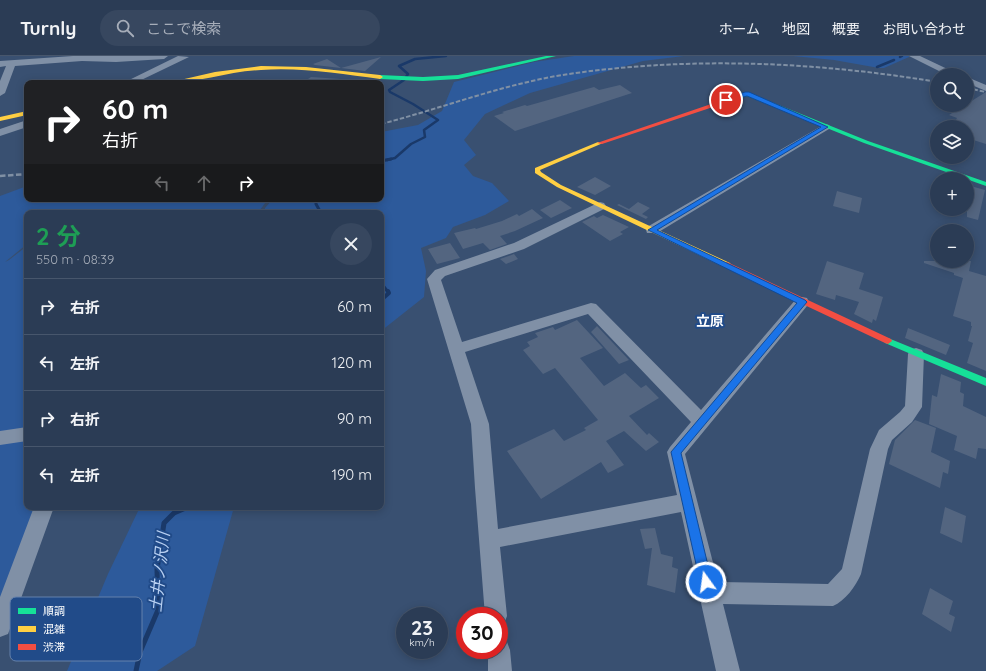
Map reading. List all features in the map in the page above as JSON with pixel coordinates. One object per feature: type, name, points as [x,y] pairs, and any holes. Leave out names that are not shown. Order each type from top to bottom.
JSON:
[{"type":"street","points":[[0,64],[82,58],[131,59],[164,56]]},
{"type":"street","points":[[134,80],[160,66],[185,57],[182,56]]},
{"type":"street","points":[[186,80],[228,72],[273,68],[416,79],[457,77],[531,59],[553,56]]},
{"type":"street","points":[[913,56],[940,68]]},
{"type":"street","points":[[0,92],[11,64]]},
{"type":"street","points":[[974,83],[986,88]]},
{"type":"street","points":[[986,184],[923,164],[825,127],[747,94],[610,139],[537,169],[538,173],[559,186],[802,302],[916,354],[986,382]]},
{"type":"street","points":[[0,119],[24,114]]},
{"type":"street","points":[[0,133],[24,124]]},
{"type":"street","points":[[652,230],[825,127]]},
{"type":"street","points":[[495,607],[480,424],[434,279],[440,272],[493,256],[519,246],[600,206]]},
{"type":"street","points":[[728,671],[676,452],[802,302]]},
{"type":"street","points":[[457,349],[591,308],[702,422]]},
{"type":"street","points":[[709,594],[833,595],[851,574],[880,449],[885,436],[906,416],[913,407],[916,354]]},
{"type":"street","points":[[0,438],[24,434]]},
{"type":"street","points":[[489,540],[687,502]]},
{"type":"street","points":[[11,597],[43,510]]},
{"type":"street","points":[[0,626],[10,599]]},
{"type":"street","points":[[499,659],[500,671]]},
{"type":"shaded area","points":[[574,56],[684,56],[643,61],[530,93],[485,114],[464,140],[476,155],[464,165],[473,176],[492,183],[509,201],[485,215],[453,227],[446,238],[421,248],[426,271],[424,297],[384,329],[384,210],[265,210],[270,202],[384,202],[384,131],[418,125],[442,111],[454,82],[534,62]]},
{"type":"shaded area","points":[[793,56],[909,57],[884,68],[879,68],[834,60]]},
{"type":"shaded area","points":[[24,187],[24,202],[266,202],[260,210],[24,210],[24,246],[5,262],[24,248],[24,510],[39,510],[0,611],[0,196]]},
{"type":"shaded area","points":[[139,510],[233,510],[195,646],[157,671],[67,671],[71,661],[142,661],[142,597],[98,597]]},
{"type":"building","points":[[381,57],[365,71],[341,68]]},
{"type":"building","points":[[327,59],[341,68],[313,64]]},
{"type":"building","points":[[311,77],[355,80],[316,80],[308,79]]},
{"type":"building","points":[[620,85],[632,93],[515,131],[494,116],[525,105],[527,106],[594,87],[599,90]]},
{"type":"building","points":[[986,92],[986,144],[974,140],[974,120],[956,120],[957,118],[949,115],[954,112],[974,112],[974,99]]},
{"type":"building","points":[[595,177],[611,186],[595,195],[577,187]]},
{"type":"building","points":[[974,187],[985,190],[978,220],[967,217],[974,216]]},
{"type":"building","points":[[837,191],[862,198],[859,213],[833,206]]},
{"type":"building","points":[[560,200],[572,208],[551,218],[540,210]]},
{"type":"building","points":[[638,202],[650,208],[642,214],[648,217],[646,219],[617,205],[619,204],[629,209]]},
{"type":"building","points":[[532,209],[543,218],[500,236],[507,244],[490,250],[483,243],[463,249],[454,233],[476,229],[502,221],[517,214],[519,216]]},
{"type":"building","points":[[603,215],[629,227],[620,232],[623,234],[610,241],[582,222],[594,216],[597,218]]},
{"type":"building","points":[[450,243],[460,258],[437,264],[428,249]]},
{"type":"building","points":[[514,254],[518,259],[506,264],[500,259]]},
{"type":"building","points":[[827,261],[864,273],[859,289],[883,297],[876,321],[873,319],[872,323],[854,314],[859,302],[836,295],[835,300],[816,294]]},
{"type":"building","points":[[924,261],[930,261],[930,265],[924,263]]},
{"type":"building","points":[[939,268],[970,268],[969,271],[986,276],[986,371],[967,363],[973,343],[968,341],[972,326],[971,322],[953,316],[963,278],[954,275],[954,273]]},
{"type":"building","points":[[577,320],[603,348],[580,358],[604,386],[625,373],[641,388],[646,385],[659,398],[629,416],[647,435],[649,433],[659,442],[646,451],[624,431],[606,441],[624,465],[608,473],[601,462],[541,499],[507,451],[554,429],[564,441],[586,430],[584,428],[598,420],[555,368],[543,374],[523,350],[530,346],[527,342],[538,337],[535,333],[553,327],[555,330]]},
{"type":"building","points":[[597,326],[629,360],[619,364],[591,332]]},
{"type":"building","points":[[908,328],[950,345],[946,355],[905,338]]},
{"type":"building","points":[[941,374],[961,382],[960,392],[964,394],[963,406],[986,417],[986,449],[978,448],[976,459],[954,450],[957,436],[929,424],[932,395],[937,397]]},
{"type":"building","points":[[915,420],[936,428],[931,452],[950,461],[948,474],[943,472],[940,488],[889,464],[895,440]]},
{"type":"building","points":[[945,507],[966,516],[962,543],[940,533]]},
{"type":"building","points":[[655,528],[661,554],[673,557],[672,567],[678,569],[675,593],[647,585],[652,548],[645,549],[640,529]]},
{"type":"building","points":[[930,588],[953,601],[949,614],[955,617],[951,632],[922,614]]},
{"type":"waterway","name":"土井ノ沢川","points":[[391,159],[395,158],[411,144],[425,137],[424,130],[438,120],[413,104],[390,92],[389,90],[404,80],[408,74],[399,66],[415,59],[446,56]]},
{"type":"waterway","points":[[877,67],[894,60]]},
{"type":"waterway","name":"土井ノ沢川","points":[[384,160],[391,159]]},
{"type":"waterway","name":"土井ノ沢川","points":[[387,160],[391,159]]},
{"type":"waterway","name":"土井ノ沢川","points":[[316,202],[319,210]]},
{"type":"waterway","name":"土井ノ沢川","points":[[384,287],[388,292]]},
{"type":"waterway","name":"土井ノ沢川","points":[[384,297],[389,293],[388,291]]},
{"type":"waterway","name":"土井ノ沢川","points":[[142,647],[158,610],[157,569],[164,523],[174,513],[181,510]]},
{"type":"waterway","name":"土井ノ沢川","points":[[136,671],[138,661]]},
{"type":"railway","points":[[384,123],[490,92],[556,76],[651,66],[699,64],[794,66],[842,69],[930,81]]},
{"type":"railway","points":[[974,89],[986,92]]},
{"type":"railway","points":[[0,176],[24,174]]},
{"type":"traffic: fast","points":[[380,77],[423,79],[458,77],[553,56]]},
{"type":"traffic: fast","points":[[717,104],[747,94],[866,142],[986,184]]},
{"type":"traffic: fast","points":[[888,341],[986,382]]},
{"type":"traffic: slow","points":[[185,80],[226,72],[261,68],[306,69],[380,77]]},
{"type":"traffic: slow","points":[[0,119],[24,114]]},
{"type":"traffic: slow","points":[[600,143],[537,169],[538,173],[559,186],[727,265]]},
{"type":"traffic: jam","points":[[600,143],[717,104]]},
{"type":"traffic: jam","points":[[727,265],[888,341]]},
{"type":"district","name":"立原","points":[[710,321]]},
{"type":"route","points":[[706,582],[676,452],[802,302],[652,230],[825,127],[747,94],[726,100]]}]
